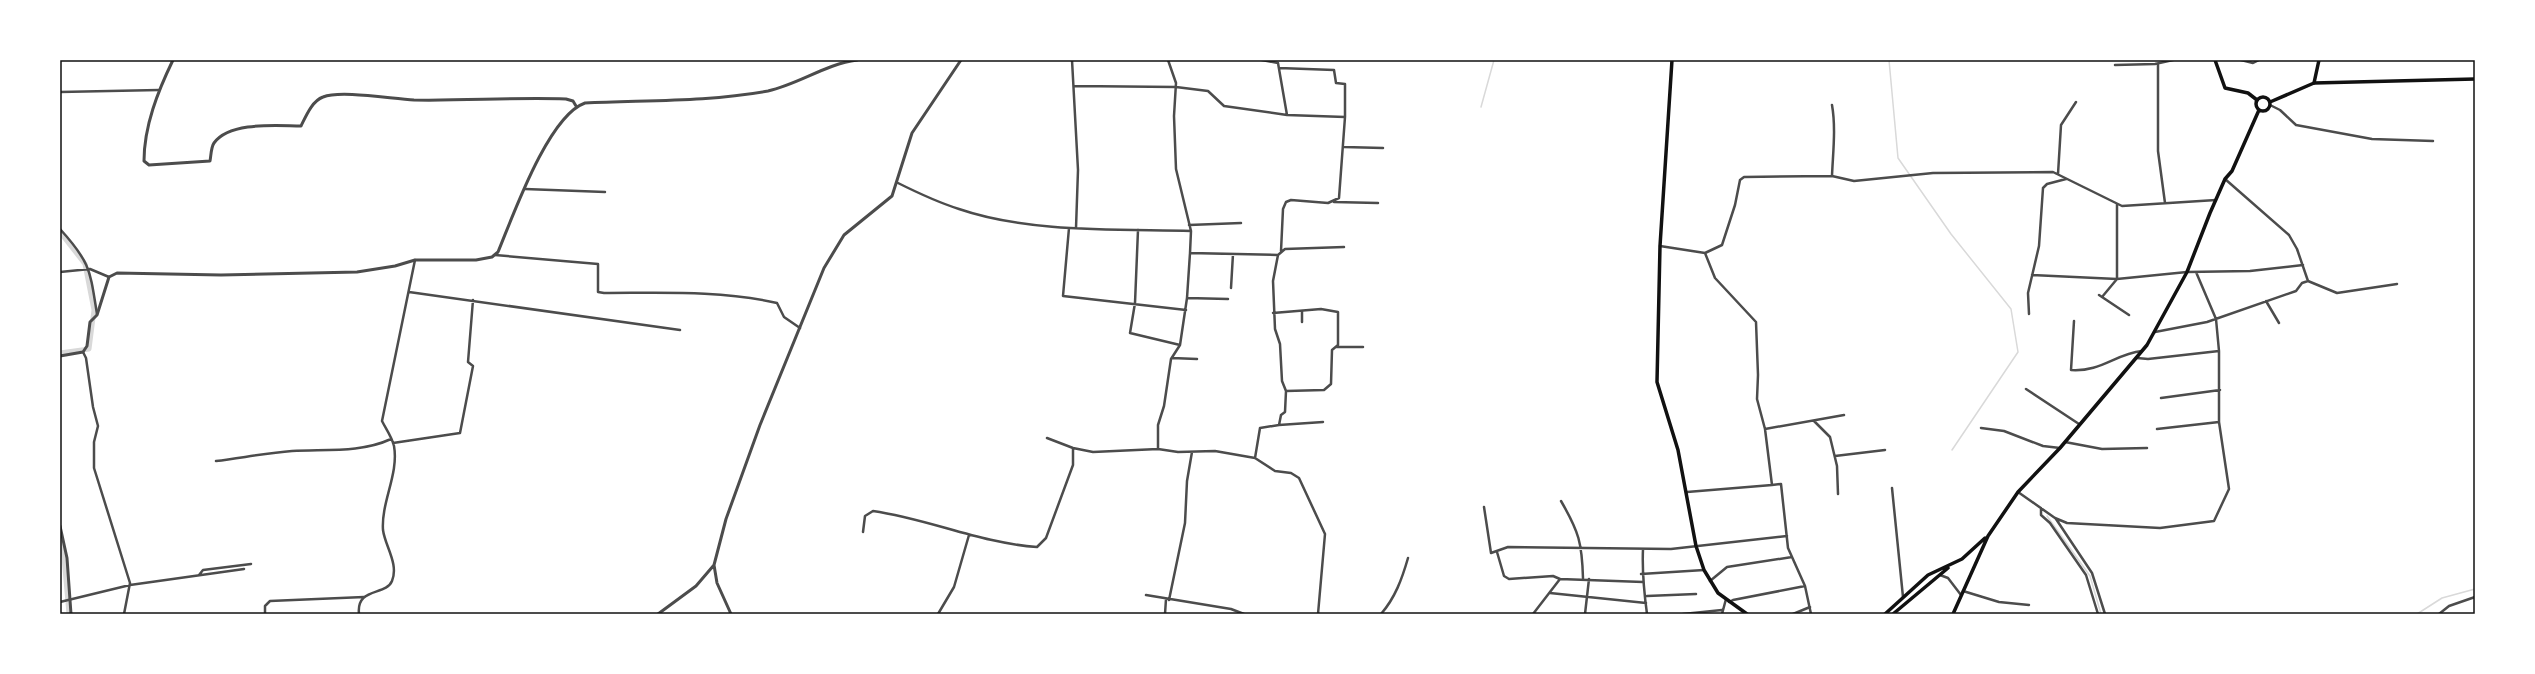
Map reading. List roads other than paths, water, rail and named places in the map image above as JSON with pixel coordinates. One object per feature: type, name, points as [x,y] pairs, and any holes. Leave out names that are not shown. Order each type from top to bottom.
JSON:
[{"type":"main road","points":[[1672,60],[1660,246],[1656,370],[1687,492],[1696,546],[1704,570],[1710,582],[1726,599],[1747,614]]},
{"type":"main road","points":[[2215,60],[2225,88],[2248,93],[2257,100]]},
{"type":"main road","points":[[2314,83],[2318,60]]},
{"type":"main road","points":[[2259,110],[2266,110],[2270,104],[2314,83],[2475,79]]},
{"type":"main road","points":[[2257,100],[2264,96],[2270,104]]},
{"type":"main road","points":[[2257,100],[2256,105],[2259,110]]},
{"type":"main road","points":[[1953,614],[1988,536],[2018,492],[2060,448],[2136,358],[2154,332],[2187,272],[2225,179],[2232,170],[2259,110]]},
{"type":"main road","points":[[1893,614],[1938,575],[1971,552],[1988,536]]},
{"type":"main road","points":[[1885,614],[1928,575],[1950,566]]},
{"type":"street","points":[[173,60],[159,90],[144,151],[144,161],[149,165],[210,161],[213,144],[224,135],[263,124],[301,126],[312,106],[322,97],[341,95],[416,100],[518,97],[566,99],[573,101],[576,106]]},
{"type":"street","points":[[495,255],[498,252],[537,161],[554,132],[576,106],[585,102],[730,98],[770,90],[804,79],[838,64],[857,60]]},
{"type":"street","points":[[658,614],[696,586],[714,564],[726,519],[760,425],[824,268],[844,235],[860,220],[885,202],[895,190],[912,133],[961,60]]},
{"type":"street","points":[[1072,60],[1078,170],[1076,228]]},
{"type":"street","points":[[1158,449],[1158,425],[1164,406],[1172,358],[1180,345],[1186,310],[1191,231],[1176,169],[1174,116],[1176,86],[1168,60]]},
{"type":"street","points":[[1262,60],[1278,62],[1282,60]]},
{"type":"street","points":[[2115,65],[2158,64],[2173,60]]},
{"type":"street","points":[[2241,60],[2253,63],[2259,60]]},
{"type":"street","points":[[1278,62],[1287,115]]},
{"type":"street","points":[[2158,64],[2158,151],[2165,203]]},
{"type":"street","points":[[1279,68],[1334,70],[1336,83],[1346,84],[1344,147],[1340,194],[1334,202]]},
{"type":"street","points":[[1074,86],[1176,86],[1208,91],[1224,106],[1287,115],[1345,117]]},
{"type":"street","points":[[60,92],[159,90]]},
{"type":"street","points":[[2058,174],[2062,125],[2076,102]]},
{"type":"street","points":[[2270,104],[2280,110],[2296,125],[2372,139],[2433,140]]},
{"type":"street","points":[[1832,105],[1835,124],[1832,137],[1832,176]]},
{"type":"street","points":[[1344,147],[1383,148]]},
{"type":"street","points":[[1660,246],[1705,253],[1722,245],[1735,206],[1740,180],[1744,177],[1832,176],[1854,181],[1933,173],[2053,172],[2122,206],[2216,200]]},
{"type":"street","points":[[2028,314],[2028,293],[2039,246],[2043,188],[2047,184],[2066,179]]},
{"type":"street","points":[[2225,179],[2289,235],[2297,249],[2308,280],[2337,293],[2397,284]]},
{"type":"street","points":[[898,183],[960,210],[1013,221],[1069,228],[1191,231]]},
{"type":"street","points":[[525,189],[605,192]]},
{"type":"street","points":[[1281,251],[1283,209],[1286,202],[1291,200],[1378,203]]},
{"type":"street","points":[[2117,204],[2117,279],[2101,296],[2129,315]]},
{"type":"street","points":[[1189,225],[1241,223]]},
{"type":"street","points":[[1069,228],[1063,296],[1186,310]]},
{"type":"street","points":[[60,229],[85,259],[90,269],[97,315]]},
{"type":"street","points":[[1138,230],[1135,303],[1130,333],[1180,345]]},
{"type":"street","points":[[1279,425],[1281,415],[1285,412],[1286,391],[1282,381],[1282,358],[1275,329],[1274,313],[1273,282],[1278,255],[1285,249],[1344,247]]},
{"type":"street","points":[[1190,253],[1278,255]]},
{"type":"street","points":[[1705,253],[1715,278],[1756,322],[1758,375],[1757,399],[1765,429],[1772,485]]},
{"type":"street","points":[[1231,288],[1233,254]]},
{"type":"street","points":[[60,356],[83,352],[87,346],[90,322],[97,315],[109,277],[117,273],[221,275],[357,272],[395,266],[415,260],[476,260],[495,255],[598,264],[598,292],[710,294],[752,297],[778,303],[784,317],[800,328]]},
{"type":"street","points":[[265,614],[265,606],[270,601],[364,596],[388,587],[392,581],[393,564],[383,532],[383,521],[392,477],[393,443],[382,421],[415,260]]},
{"type":"street","points":[[2032,275],[2117,279],[2187,272],[2250,271],[2303,265]]},
{"type":"street","points":[[60,272],[90,269],[109,277]]},
{"type":"street","points":[[2018,492],[2055,518],[2068,523],[2160,528],[2214,521],[2229,489],[2219,422],[2219,352],[2216,319],[2196,272]]},
{"type":"street","points":[[2154,332],[2216,319],[2296,291],[2302,283],[2308,280]]},
{"type":"street","points":[[409,292],[680,330]]},
{"type":"street","points":[[1187,298],[1228,299]]},
{"type":"street","points":[[393,443],[460,433],[473,366],[468,362],[473,300]]},
{"type":"street","points":[[2266,301],[2279,323]]},
{"type":"street","points":[[1274,313],[1321,309],[1338,312],[1338,344],[1332,350],[1331,384],[1324,390],[1286,391]]},
{"type":"street","points":[[1302,311],[1302,322]]},
{"type":"street","points":[[2074,321],[2071,370],[2094,369],[2133,352],[2142,350]]},
{"type":"street","points":[[1335,347],[1363,347]]},
{"type":"street","points":[[83,352],[87,365],[93,407],[98,426],[94,442],[94,468],[130,585],[124,614]]},
{"type":"street","points":[[2136,358],[2148,359],[2219,352]]},
{"type":"street","points":[[1172,358],[1197,358]]},
{"type":"street","points":[[2026,389],[2080,424]]},
{"type":"street","points":[[2161,398],[2220,390]]},
{"type":"street","points":[[1765,429],[1844,415]]},
{"type":"street","points":[[1814,420],[1830,437],[1835,456],[1838,494]]},
{"type":"street","points":[[1255,458],[1260,428],[1323,422]]},
{"type":"street","points":[[2157,429],[2219,422]]},
{"type":"street","points":[[1981,428],[2004,431],[2043,446],[2060,448]]},
{"type":"street","points":[[1047,438],[1073,448],[1093,452],[1158,449],[1192,452],[1215,451],[1255,458],[1275,471],[1291,473],[1298,478],[1325,534],[1318,614]]},
{"type":"street","points":[[216,461],[256,454],[329,451],[379,445],[391,439]]},
{"type":"street","points":[[2065,441],[2102,449],[2147,448]]},
{"type":"street","points":[[863,532],[865,516],[873,511],[918,520],[998,543],[1037,547],[1046,538],[1073,465],[1073,448]]},
{"type":"street","points":[[1835,456],[1885,450]]},
{"type":"street","points":[[1166,614],[1185,523],[1187,481],[1192,452]]},
{"type":"street","points":[[1687,492],[1781,484],[1788,548],[1805,586],[1812,614]]},
{"type":"street","points":[[1892,488],[1903,597]]},
{"type":"street","points":[[1561,501],[1575,525],[1582,548],[1583,578]]},
{"type":"street","points":[[1484,507],[1489,551],[1491,553],[1497,552],[1501,548],[1508,547],[1643,549],[1696,546],[1787,536]]},
{"type":"street","points":[[2041,508],[2041,515],[2050,523],[2086,575],[2098,614]]},
{"type":"street","points":[[2055,518],[2092,573],[2105,614]]},
{"type":"street","points":[[60,526],[67,558],[71,614]]},
{"type":"street","points":[[938,614],[954,587],[969,535]]},
{"type":"street","points":[[1643,549],[1641,574],[1647,596],[1647,614]]},
{"type":"street","points":[[1497,552],[1504,576],[1509,579],[1553,576],[1560,579],[1583,578],[1643,582]]},
{"type":"street","points":[[1710,582],[1727,567],[1792,557]]},
{"type":"street","points":[[1380,614],[1388,606],[1402,580],[1408,558]]},
{"type":"street","points":[[199,575],[203,570],[251,564]]},
{"type":"street","points":[[714,564],[717,582],[731,614]]},
{"type":"street","points":[[60,602],[130,585],[244,569]]},
{"type":"street","points":[[1641,574],[1704,570]]},
{"type":"street","points":[[1938,575],[1948,578],[1962,593],[1999,602],[2029,605]]},
{"type":"street","points":[[1533,614],[1560,579]]},
{"type":"street","points":[[1585,614],[1589,579]]},
{"type":"street","points":[[1729,602],[1805,586]]},
{"type":"street","points":[[1550,593],[1646,603]]},
{"type":"street","points":[[1647,596],[1696,594]]},
{"type":"street","points":[[1146,595],[1168,600],[1231,608],[1244,614]]},
{"type":"street","points":[[359,614],[358,608],[364,596]]},
{"type":"street","points":[[2439,614],[2449,606],[2475,597]]},
{"type":"street","points":[[1722,614],[1726,599]]},
{"type":"street","points":[[1793,614],[1810,608]]},
{"type":"street","points":[[1683,614],[1722,610]]},
{"type":"waterway","points":[[1481,107],[1494,60]]},
{"type":"waterway","points":[[1889,60],[1898,158],[1951,234],[2011,309],[2018,352],[1952,450]]},
{"type":"waterway","points":[[60,232],[85,264],[94,310],[89,349],[60,353]]},
{"type":"waterway","points":[[2047,516],[2090,576],[2101,614]]},
{"type":"waterway","points":[[60,542],[64,557],[69,614]]},
{"type":"waterway","points":[[2417,614],[2442,598],[2475,589]]},
{"type":"waterway","points":[[2387,614],[2408,614]]}]
